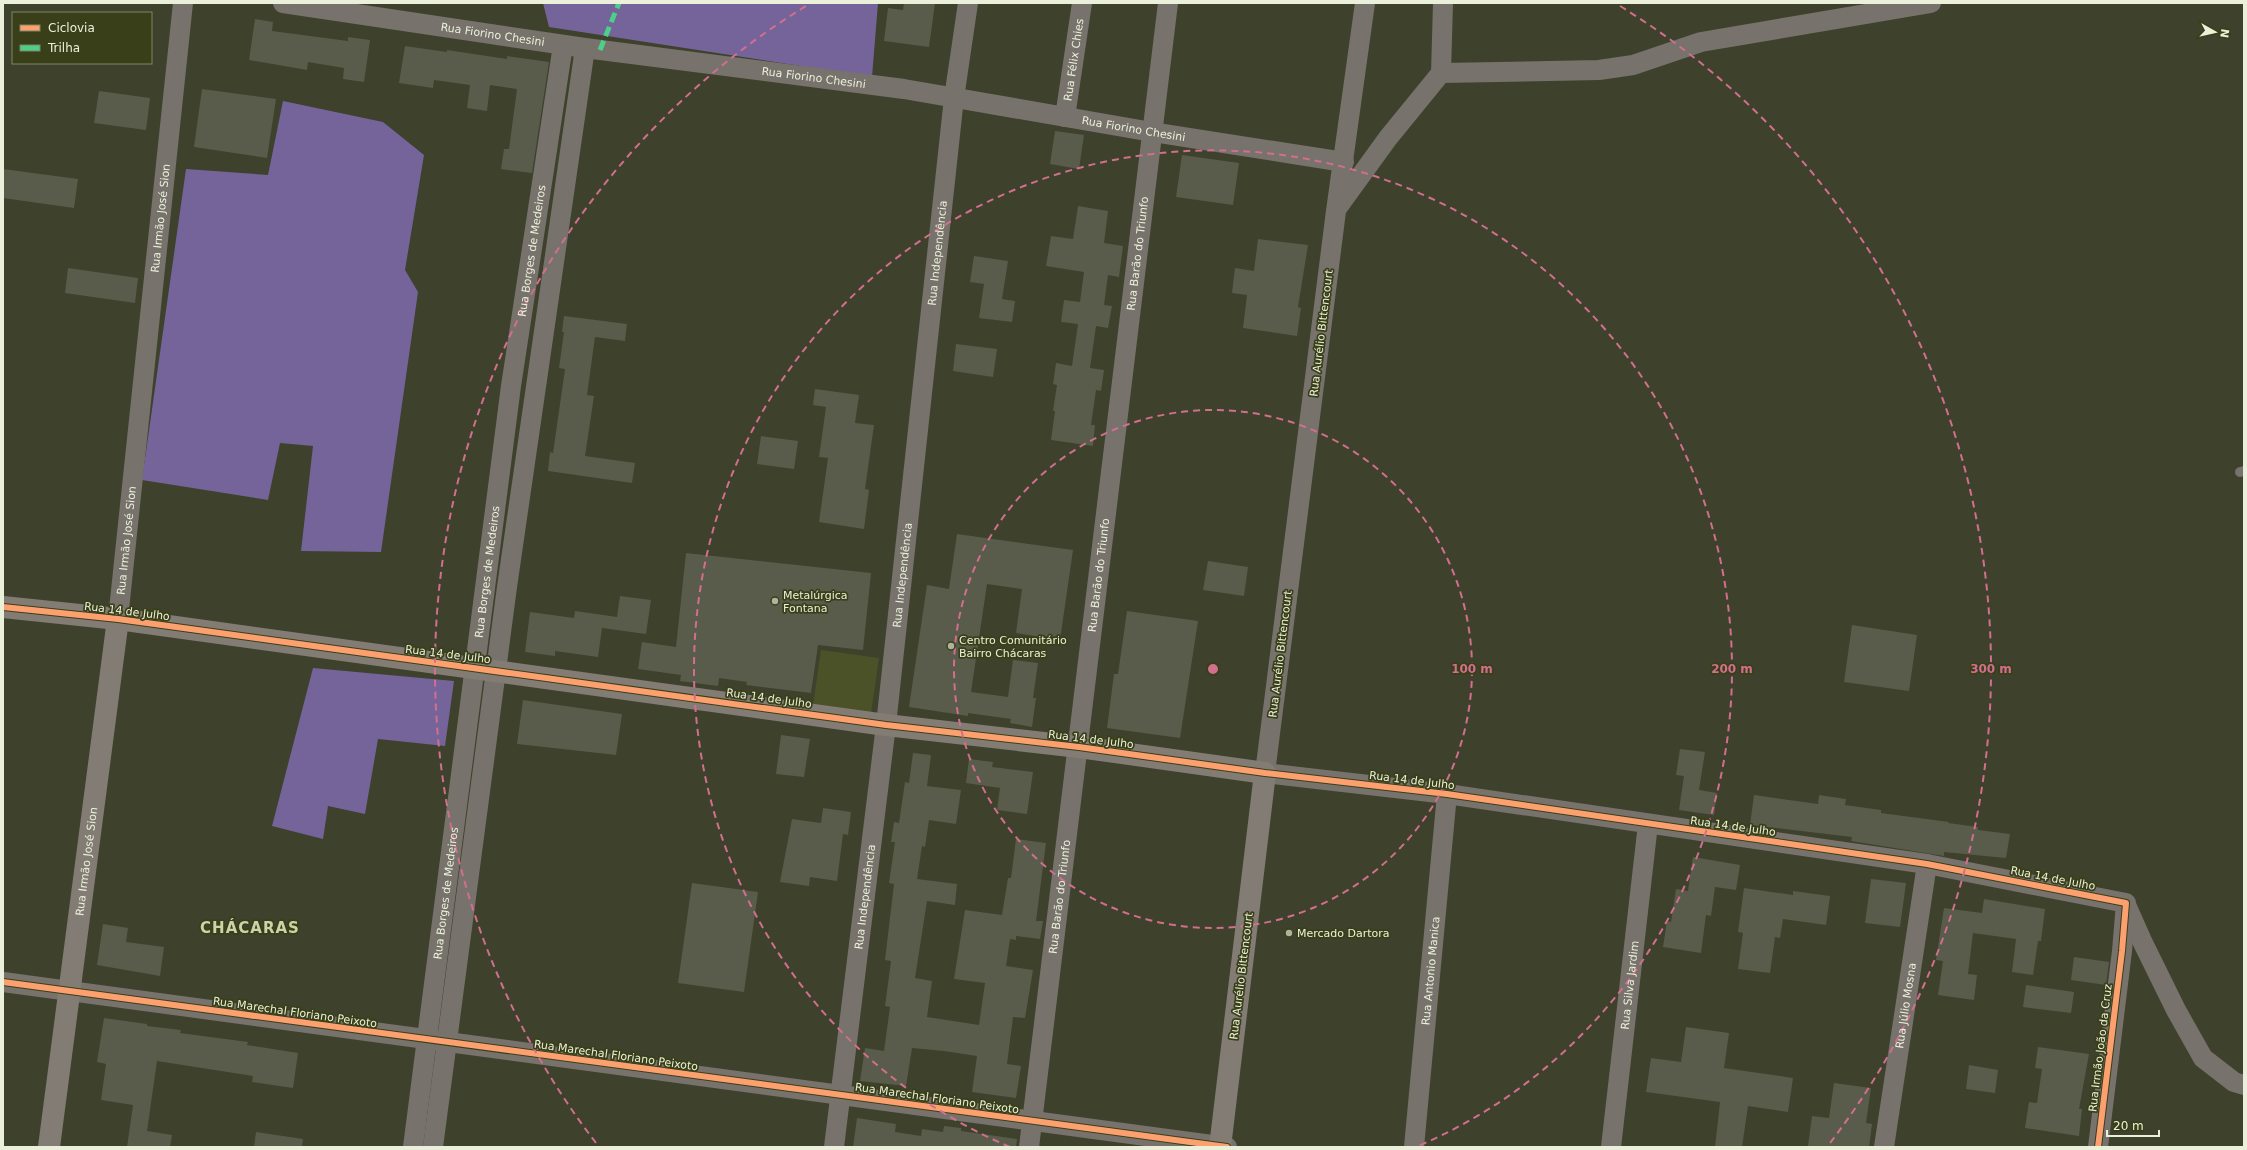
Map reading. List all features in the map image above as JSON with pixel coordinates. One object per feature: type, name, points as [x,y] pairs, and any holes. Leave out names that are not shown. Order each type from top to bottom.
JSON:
[{"type":"street","name":"Rua Irmão José Sion","points":[[49,1147],[118,619],[183,3]]},
{"type":"street","name":"Rua Fiorino Chesini","points":[[283,3],[563,45],[904,89],[1152,132],[1344,162]]},
{"type":"street","name":"Rua Independência","points":[[834,1147],[886,725],[954,98],[968,3]]},
{"type":"street","name":"Rua Félix Chies","points":[[1065,117],[1082,3]]},
{"type":"street","name":"Rua Barão do Triunfo","points":[[1029,1147],[1079,747],[1168,3]]},
{"type":"street","name":"Rua Aurélio Bittencourt","points":[[1222,1147],[1265,772],[1336,211],[1365,3]]},
{"type":"street","points":[[1336,211],[1388,138],[1441,73],[1443,3]]},
{"type":"street","points":[[1441,73],[1598,70],[1633,65],[1701,42],[1930,3]]},
{"type":"street","name":"Rua Borges de Medeiros","points":[[434,1147],[448,1042],[486,669],[511,386],[563,45]]},
{"type":"street","name":"Rua Borges de Medeiros","points":[[412,1147],[486,669],[536,389],[585,48]]},
{"type":"street","points":[[511,386],[536,389]]},
{"type":"street","name":"Rua 14 de Julho","points":[[3,607],[118,619],[886,725],[1079,747],[1265,772],[1447,794],[1927,864],[2126,903]]},
{"type":"street","name":"Rua Antonio Manica","points":[[1414,1147],[1447,794]]},
{"type":"street","name":"Rua Silva Jardim","points":[[1611,1147],[1648,824]]},
{"type":"street","name":"Rua Júlio Mosna","points":[[1884,1147],[1927,864]]},
{"type":"street","points":[[2126,903],[2143,944],[2176,1010],[2203,1058],[2234,1082],[2244,1085]]},
{"type":"street","name":"Rua Irmão João da Cruz","points":[[2098,1147],[2122,951],[2126,903]]},
{"type":"street","name":"Rua Marechal Floriano Peixoto","points":[[3,982],[1222,1147]]},
{"type":"shaded area","points":[[543,3],[878,3],[872,77],[549,27]]},
{"type":"shaded area","points":[[283,101],[383,122],[424,155],[405,270],[418,292],[381,552],[301,551],[313,446],[280,443],[268,500],[142,480],[186,169],[268,175]]},
{"type":"shaded area","points":[[821,650],[879,658],[870,720],[812,712]]},
{"type":"shaded area","points":[[313,668],[454,681],[445,746],[378,739],[365,814],[328,806],[323,839],[272,826]]},
{"type":"building","points":[[904,3],[935,3],[929,47],[884,41],[888,8],[903,10]]},
{"type":"building","points":[[255,19],[273,22],[272,31],[348,41],[348,37],[370,40],[364,82],[343,79],[344,68],[308,62],[307,70],[249,60]]},
{"type":"building","points":[[405,46],[447,52],[447,50],[507,59],[507,56],[549,62],[532,173],[501,169],[504,149],[509,149],[517,89],[490,85],[487,111],[467,108],[470,85],[434,80],[433,88],[399,83]]},
{"type":"building","points":[[202,89],[276,99],[267,158],[194,147]]},
{"type":"building","points":[[99,91],[150,98],[146,130],[94,123]]},
{"type":"building","points":[[1055,131],[1084,135],[1079,169],[1050,164]]},
{"type":"building","points":[[1182,155],[1239,163],[1233,205],[1176,197]]},
{"type":"building","points":[[3,169],[78,179],[74,208],[3,198]]},
{"type":"building","points":[[1078,206],[1108,211],[1104,243],[1123,246],[1119,277],[1108,275],[1104,305],[1112,306],[1108,328],[1096,326],[1090,368],[1104,370],[1101,391],[1096,390],[1091,425],[1095,425],[1093,446],[1051,440],[1057,385],[1053,384],[1056,363],[1072,366],[1078,324],[1061,322],[1064,300],[1080,302],[1084,272],[1046,266],[1051,236],[1073,239]]},
{"type":"building","points":[[1258,239],[1308,245],[1298,307],[1301,308],[1297,336],[1243,328],[1247,295],[1232,293],[1235,268],[1254,271]]},
{"type":"building","points":[[974,256],[1008,261],[1002,299],[1015,301],[1012,322],[979,318],[984,284],[970,282]]},
{"type":"building","points":[[68,268],[138,278],[135,303],[65,293]]},
{"type":"building","points":[[564,316],[627,324],[625,341],[595,337],[587,395],[594,396],[585,456],[635,463],[632,483],[548,471],[550,452],[553,453],[565,369],[559,368],[564,332],[562,332]]},
{"type":"building","points":[[956,344],[997,349],[993,377],[953,371]]},
{"type":"building","points":[[815,389],[859,395],[855,423],[874,425],[865,489],[869,490],[864,529],[819,522],[828,458],[819,457],[826,407],[813,405]]},
{"type":"building","points":[[761,436],[798,441],[794,469],[757,464]]},
{"type":"building","points":[[957,534],[1073,550],[1060,640],[1016,633],[1022,589],[987,584],[971,692],[1008,697],[1013,660],[1038,663],[1033,698],[1036,698],[1032,727],[1010,723],[1011,719],[968,713],[968,716],[909,707],[927,585],[949,589]]},
{"type":"building","name":"Metalúrgica Fontana","points":[[686,553],[871,573],[863,650],[818,645],[811,693],[746,685],[747,682],[719,678],[718,686],[680,681],[681,675],[638,669],[642,642],[676,647]]},
{"type":"building","points":[[1208,561],[1248,567],[1244,596],[1203,590]]},
{"type":"building","points":[[620,596],[651,600],[646,634],[602,628],[598,657],[555,651],[555,656],[525,652],[530,612],[574,618],[575,611],[617,617]]},
{"type":"building","points":[[1127,611],[1198,621],[1180,738],[1107,728],[1114,674],[1118,674]]},
{"type":"building","points":[[1852,625],[1917,635],[1909,691],[1844,682]]},
{"type":"building","points":[[523,700],[622,714],[616,755],[517,744]]},
{"type":"building","points":[[781,735],[810,739],[804,777],[776,774]]},
{"type":"building","points":[[1680,749],[1705,752],[1699,790],[1717,793],[1714,815],[1679,810],[1684,776],[1676,775]]},
{"type":"building","points":[[913,753],[931,755],[927,786],[961,790],[956,824],[929,820],[925,847],[922,846],[917,879],[957,884],[955,905],[927,901],[915,978],[932,981],[927,1017],[979,1025],[985,983],[954,979],[965,910],[1002,915],[1008,878],[1011,878],[1016,839],[1046,843],[1036,921],[1043,921],[1040,939],[1016,936],[1016,940],[1010,939],[1006,966],[1033,970],[1025,1018],[1013,1017],[1007,1064],[1021,1066],[1016,1098],[972,1092],[977,1056],[944,1051],[912,1048],[906,1086],[860,1081],[865,1048],[884,1051],[890,1007],[885,1006],[891,961],[885,960],[894,884],[889,883],[895,842],[891,842],[894,822],[899,823],[905,782],[909,783]]},
{"type":"building","points":[[969,759],[993,762],[992,767],[1033,772],[1027,814],[997,810],[1000,788],[966,783]]},
{"type":"building","points":[[1754,795],[1818,804],[1819,795],[1846,799],[1845,805],[1881,810],[1881,813],[1949,822],[1948,823],[1978,827],[1978,830],[2010,834],[2006,858],[1944,852],[1944,856],[1851,841],[1852,837],[1750,825]]},
{"type":"building","points":[[823,808],[851,812],[848,835],[843,834],[837,881],[810,877],[809,886],[780,882],[792,819],[821,823]]},
{"type":"building","points":[[1693,857],[1740,865],[1736,890],[1715,887],[1711,916],[1706,915],[1701,953],[1663,947],[1667,921],[1671,922],[1676,889],[1688,891]]},
{"type":"building","points":[[1871,879],[1906,883],[1900,927],[1865,923]]},
{"type":"building","points":[[692,883],[758,892],[744,992],[678,983]]},
{"type":"building","points":[[1744,888],[1793,895],[1793,891],[1830,896],[1826,925],[1783,919],[1780,938],[1775,937],[1770,973],[1738,969],[1743,933],[1738,932]]},
{"type":"building","points":[[1984,899],[2045,909],[2041,941],[2038,941],[2033,975],[2012,972],[2016,939],[1973,933],[1968,974],[1977,975],[1974,1000],[1938,995],[1943,961],[1936,960],[1944,908],[1982,913]]},
{"type":"building","points":[[103,924],[128,928],[126,942],[164,947],[160,976],[97,965]]},
{"type":"building","points":[[2074,957],[2109,962],[2106,985],[2071,980]]},
{"type":"building","points":[[2026,985],[2074,992],[2071,1013],[2023,1007]]},
{"type":"building","points":[[104,1018],[147,1024],[147,1026],[181,1030],[180,1033],[248,1042],[247,1045],[298,1053],[293,1088],[252,1082],[253,1076],[157,1061],[147,1131],[172,1135],[170,1147],[127,1147],[133,1105],[101,1100],[106,1064],[97,1062]]},
{"type":"building","points":[[1686,1027],[1729,1033],[1724,1068],[1793,1078],[1788,1112],[1748,1106],[1742,1147],[1715,1147],[1720,1102],[1646,1092],[1651,1058],[1681,1062]]},
{"type":"building","points":[[2038,1047],[2089,1054],[2079,1109],[2082,1109],[2079,1136],[2025,1128],[2029,1102],[2037,1103],[2042,1069],[2035,1068]]},
{"type":"building","points":[[1969,1065],[1998,1070],[1995,1093],[1966,1089]]},
{"type":"building","points":[[1834,1083],[1871,1088],[1866,1123],[1872,1124],[1869,1147],[1808,1146],[1812,1116],[1829,1118]]},
{"type":"building","points":[[857,1118],[896,1124],[895,1132],[921,1136],[922,1129],[943,1132],[944,1126],[961,1128],[961,1131],[1017,1139],[1016,1147],[853,1147]]},
{"type":"building","points":[[256,1132],[303,1139],[302,1147],[254,1147]]},
{"type":"marked path","points":[[600,50],[619,3]]},
{"type":"cycle path","points":[[3,607],[118,619],[886,725],[1079,747],[1265,773],[1447,794],[1927,864],[2126,903],[2122,951],[2098,1147]]},
{"type":"cycle path","points":[[3,982],[1227,1147]]},
{"type":"place","name":"Metalúrgica Fontana","points":[[775,601]]},
{"type":"place","name":"Centro Comunitário Bairro Chácaras","points":[[951,646]]},
{"type":"place","name":"Mercado Dartora","points":[[1289,933]]},
{"type":"district","name":"CHÁCARAS","points":[[250,928]]}]
